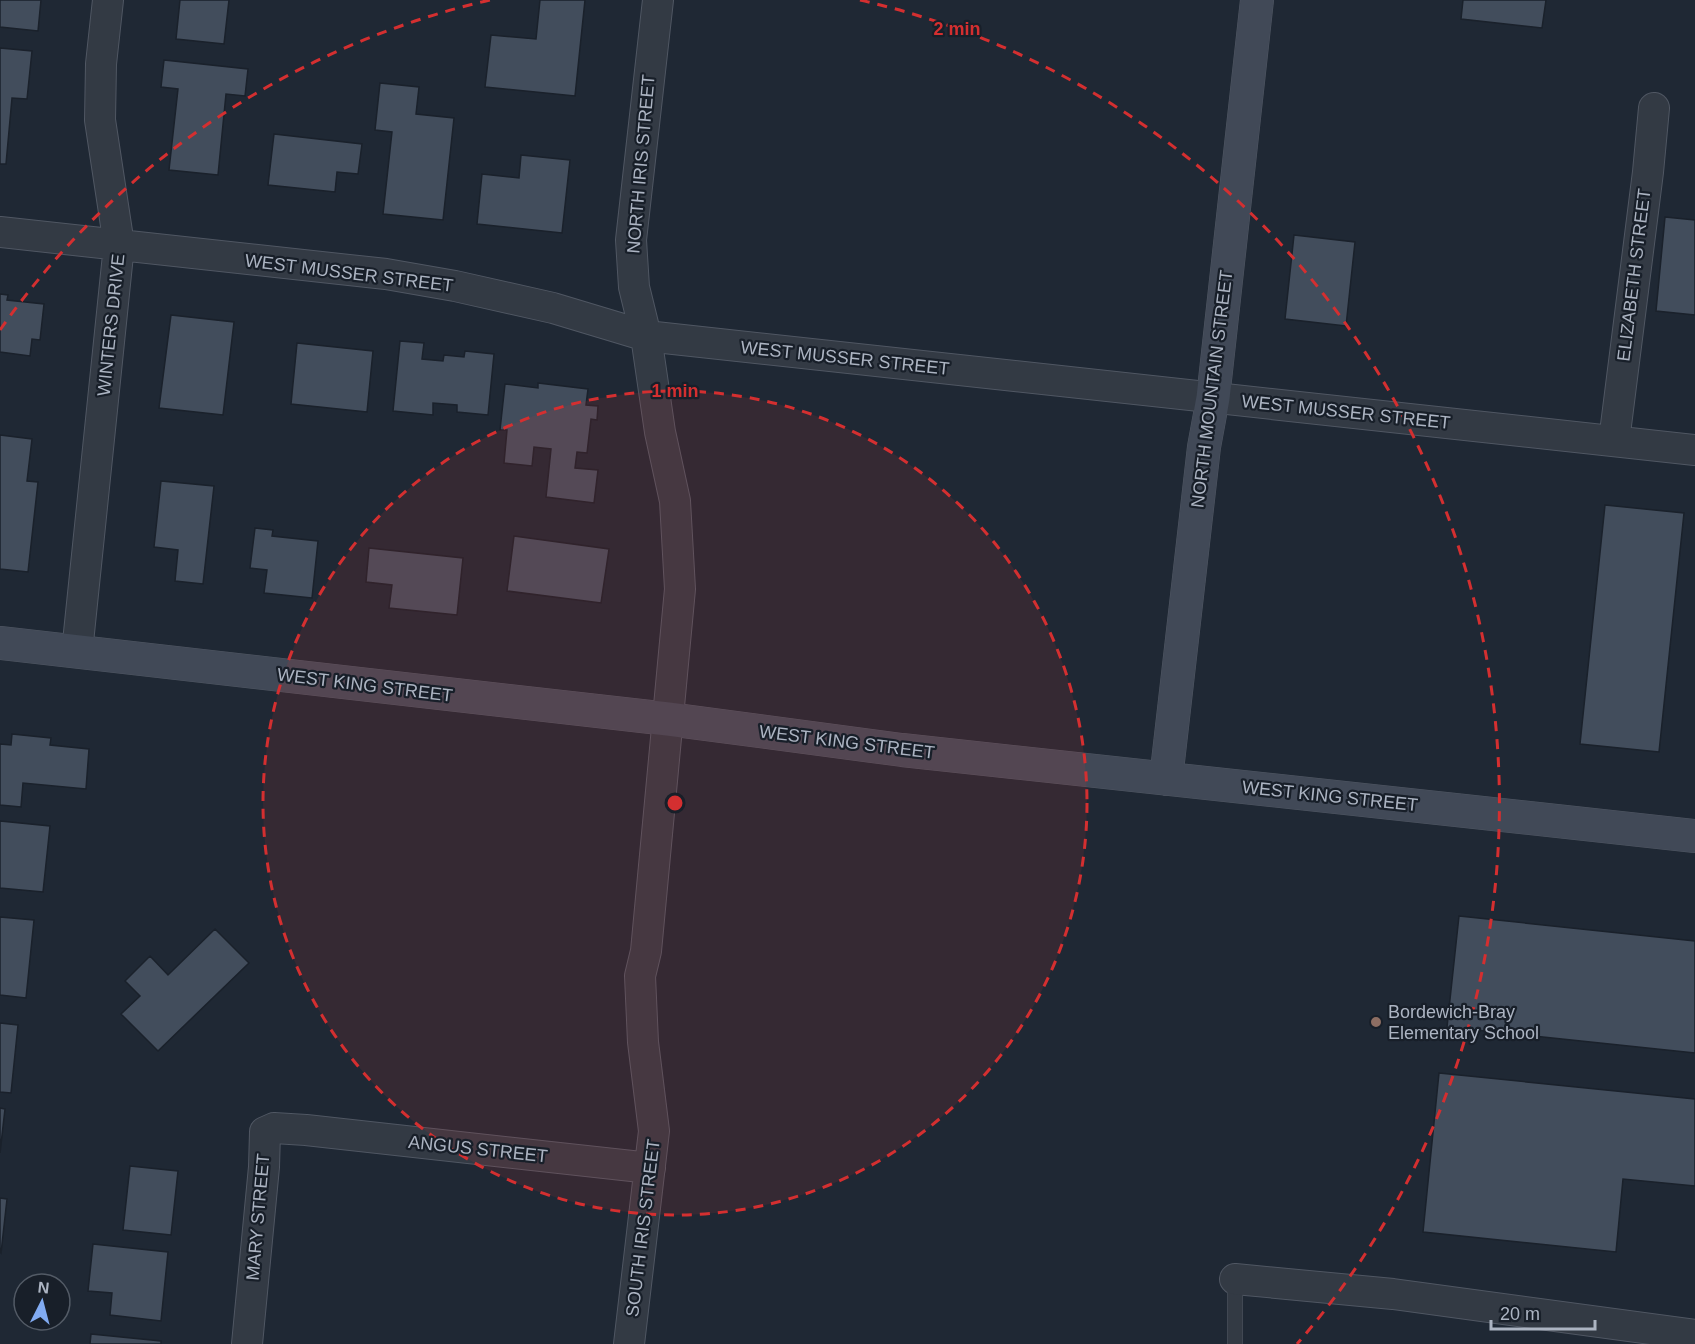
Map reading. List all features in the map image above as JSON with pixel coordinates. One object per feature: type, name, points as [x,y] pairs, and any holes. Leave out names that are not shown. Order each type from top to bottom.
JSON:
[{"type":"street","name":"WINTERS DRIVE","points":[[77,651],[119,245],[100,120],[101,64],[108,0]]},
{"type":"street","name":"NORTH IRIS STREET","points":[[658,0],[631,240],[634,287],[675,501],[680,589],[668,719]]},
{"type":"street","name":"NORTH MOUNTAIN STREET","points":[[1166,779],[1204,447],[1213,398],[1257,0]]},
{"type":"street","name":"ELIZABETH STREET","points":[[1614,441],[1654,108]]},
{"type":"street","name":"WEST MUSSER STREET","points":[[0,232],[421,280],[553,308],[645,336],[1695,450]]},
{"type":"street","name":"WEST KING STREET","points":[[0,643],[668,719],[902,750],[1695,836]]},
{"type":"street","name":"SOUTH IRIS STREET","points":[[629,1344],[654,1131],[643,1042],[639,976],[646,951],[668,719]]},
{"type":"street","name":"MARY STREET","points":[[247,1344],[264,1167],[264,1132],[274,1128],[306,1130]]},
{"type":"street","name":"ANGUS STREET","points":[[306,1130],[650,1168]]},
{"type":"street","points":[[1235,1279],[1393,1294],[1695,1335]]},
{"type":"lane","points":[[1235,1279],[1235,1344]]},
{"type":"building","points":[[0,0],[41,0],[38,31],[0,27]]},
{"type":"building","points":[[180,0],[229,0],[224,44],[176,39]]},
{"type":"building","points":[[540,0],[585,0],[575,96],[485,87],[491,35],[536,39]]},
{"type":"building","points":[[1463,0],[1546,0],[1542,28],[1461,19]]},
{"type":"building","points":[[0,48],[32,51],[27,99],[12,98],[6,164],[0,164]]},
{"type":"building","points":[[164,60],[248,69],[245,96],[226,94],[218,175],[169,170],[178,89],[161,87]]},
{"type":"building","points":[[380,83],[419,87],[416,114],[454,118],[443,220],[383,214],[392,132],[375,130]]},
{"type":"building","points":[[274,134],[362,144],[358,174],[337,172],[335,192],[268,185]]},
{"type":"building","points":[[521,155],[570,160],[562,233],[477,224],[482,174],[519,178]]},
{"type":"building","points":[[1665,217],[1695,220],[1695,315],[1656,311]]},
{"type":"building","points":[[1294,235],[1355,242],[1346,326],[1285,319]]},
{"type":"building","points":[[0,294],[8,295],[7,300],[44,304],[40,340],[32,339],[30,356],[0,352]]},
{"type":"building","points":[[171,315],[234,322],[223,415],[159,408]]},
{"type":"building","points":[[400,341],[424,343],[422,359],[443,361],[444,355],[464,357],[465,351],[494,354],[488,415],[457,412],[457,405],[433,403],[433,415],[393,411]]},
{"type":"building","points":[[297,343],[373,351],[367,412],[291,404]]},
{"type":"building","points":[[538,383],[588,389],[586,405],[598,406],[597,420],[591,419],[587,453],[577,452],[575,468],[598,470],[594,503],[546,497],[551,449],[534,447],[532,466],[504,463],[507,430],[500,430],[505,384],[538,388]]},
{"type":"building","points":[[0,435],[32,439],[27,481],[38,482],[28,572],[0,569]]},
{"type":"building","points":[[161,481],[214,486],[203,584],[175,581],[178,550],[154,547]]},
{"type":"building","points":[[1605,505],[1684,513],[1659,752],[1580,744]]},
{"type":"building","points":[[255,528],[273,530],[272,536],[318,541],[312,598],[264,593],[267,570],[250,568]]},
{"type":"building","points":[[514,536],[609,549],[601,603],[507,591]]},
{"type":"building","points":[[369,548],[463,558],[457,615],[389,608],[392,585],[366,582]]},
{"type":"building","points":[[12,734],[51,738],[50,745],[89,749],[86,789],[23,783],[21,807],[0,805],[0,744],[11,745]]},
{"type":"building","points":[[0,821],[50,826],[43,892],[0,888]]},
{"type":"building","points":[[1459,916],[1695,941],[1695,1053],[1447,1027]]},
{"type":"building","points":[[0,917],[34,920],[26,998],[0,995]]},
{"type":"building","points":[[215,929],[249,963],[158,1051],[121,1014],[140,996],[125,981],[150,956],[168,975]]},
{"type":"building","points":[[0,1023],[18,1025],[11,1093],[0,1092]]},
{"type":"building","points":[[1439,1073],[1695,1099],[1695,1186],[1623,1179],[1616,1252],[1423,1232]]},
{"type":"building","points":[[0,1108],[5,1109],[0,1153]]},
{"type":"building","points":[[130,1166],[178,1171],[171,1235],[123,1230]]},
{"type":"building","points":[[0,1198],[7,1199],[1,1253],[0,1252]]},
{"type":"building","points":[[93,1244],[168,1252],[161,1321],[110,1315],[112,1293],[88,1291]]},
{"type":"building","points":[[91,1334],[161,1341],[161,1344],[90,1344]]},
{"type":"place","name":"Bordewich-Bray Elementary School","points":[[1376,1022]]}]
